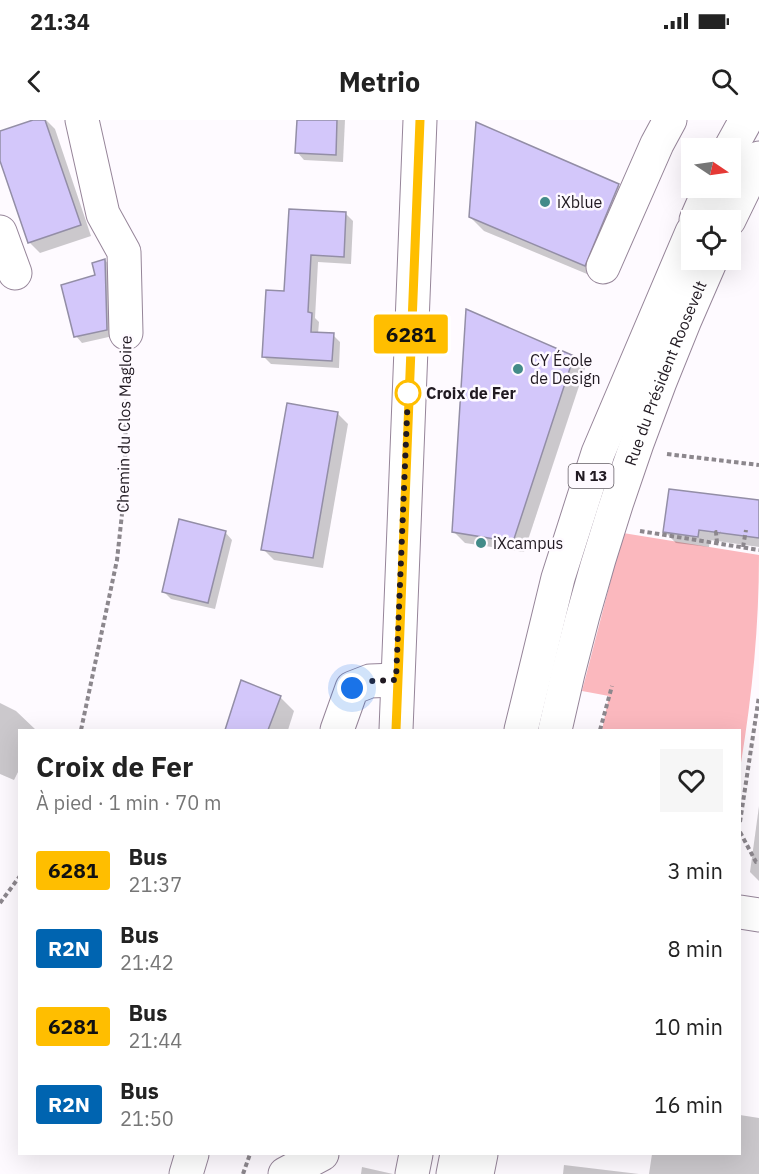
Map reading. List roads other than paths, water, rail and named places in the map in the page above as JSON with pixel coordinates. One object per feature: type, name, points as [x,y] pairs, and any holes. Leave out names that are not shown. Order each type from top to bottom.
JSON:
[{"type":"main road","name":"Chemin du Clos Magloire","points":[[82,120],[103,214],[123,252],[126,333]]},
{"type":"main road","points":[[396,729],[396,680],[420,120]]},
{"type":"main road","points":[[603,267],[657,144],[670,120]]},
{"type":"main road","points":[[736,138],[746,120]]},
{"type":"main road","points":[[734,210],[759,158]]},
{"type":"main road","points":[[0,232],[15,273]]},
{"type":"main road","name":"Rue du Président Roosevelt","points":[[521,729],[558,578],[598,453],[681,258]]},
{"type":"main road","name":"Rue du Président Roosevelt","points":[[555,729],[594,576],[631,456],[707,270]]},
{"type":"main road","points":[[337,729],[352,688],[370,681],[396,680]]},
{"type":"main road","points":[[741,912],[759,915]]},
{"type":"main road","points":[[186,1174],[192,1155]]},
{"type":"main road","points":[[285,1174],[320,1155]]},
{"type":"main road","points":[[412,1174],[416,1155]]},
{"type":"main road","points":[[427,1174],[430,1155]]},
{"type":"main road","points":[[453,1174],[457,1155]]},
{"type":"main road","points":[[477,1174],[481,1155]]},
{"type":"place","name":"iXblue","points":[[545,202]]},
{"type":"place","name":"CY École de Design","points":[[518,369]]},
{"type":"place","name":"Croix de Fer","points":[[408,393]]},
{"type":"place","name":"iXcampus","points":[[481,543]]}]
